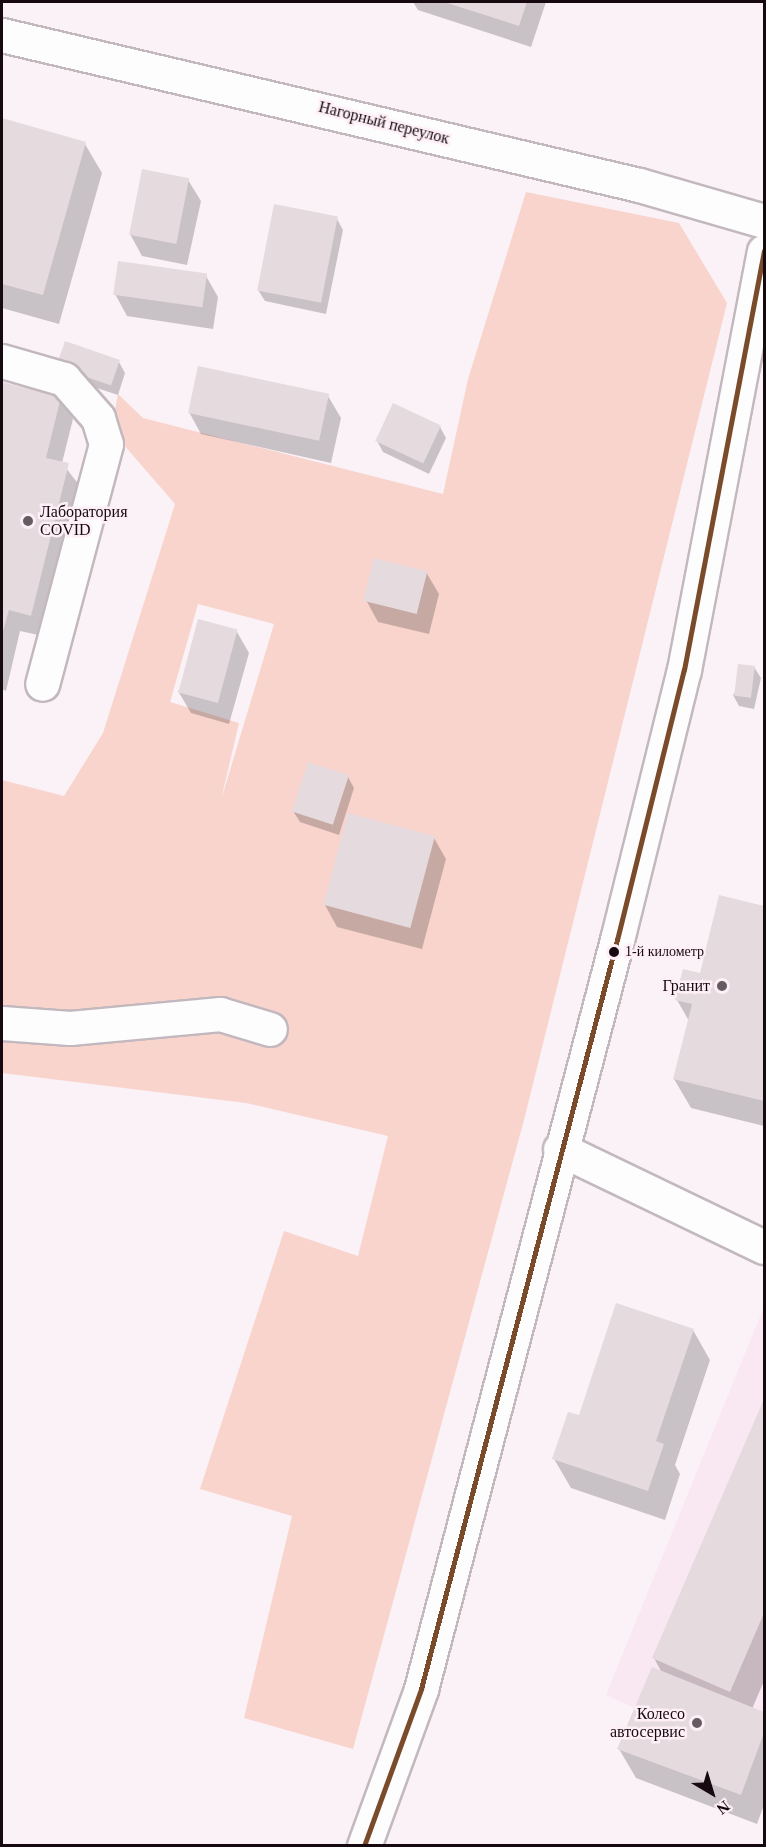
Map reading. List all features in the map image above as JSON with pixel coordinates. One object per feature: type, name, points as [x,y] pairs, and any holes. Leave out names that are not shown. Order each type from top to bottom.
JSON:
[{"type":"street","name":"Нагорный переулок","points":[[2,35],[594,174],[765,221]]},
{"type":"street","points":[[364,1845],[421,1689],[684,670],[765,252]]},
{"type":"street","points":[[2,362],[64,379],[98,418],[106,444],[42,684]]},
{"type":"street","points":[[2,1023],[70,1028],[220,1014],[270,1029]]},
{"type":"street","points":[[561,1149],[765,1247]]},
{"type":"shaded area","points":[[526,192],[679,223],[727,303],[524,1120],[353,1749],[244,1718],[292,1516],[200,1489],[284,1231],[358,1256],[388,1136],[246,1103],[2,1073],[2,780],[64,796],[103,733],[175,504],[111,430],[118,394],[143,418],[443,494],[468,379]],"holes":[[[198,604],[274,624],[221,800],[239,723],[170,702]]]},
{"type":"shaded area","points":[[764,1307],[764,1733],[741,1795],[617,1749],[635,1708],[606,1695]]},
{"type":"building","points":[[444,2],[527,2],[519,26]]},
{"type":"building","points":[[2,118],[86,142],[43,295],[2,284]]},
{"type":"building","points":[[142,169],[189,178],[176,244],[129,235]]},
{"type":"building","points":[[274,204],[338,216],[321,303],[257,290]]},
{"type":"building","points":[[118,261],[207,274],[202,307],[113,295]]},
{"type":"building","points":[[65,341],[120,360],[111,385],[56,367]]},
{"type":"building","points":[[198,366],[329,394],[319,441],[188,413]]},
{"type":"building","name":"Лаборатория COVID","points":[[2,382],[61,397],[46,458],[69,463],[31,616],[9,610],[2,635]]},
{"type":"building","points":[[393,403],[441,425],[423,463],[375,441]]},
{"type":"building","points":[[374,558],[427,571],[417,614],[363,601]]},
{"type":"building","points":[[198,619],[238,630],[218,703],[178,692]]},
{"type":"building","points":[[738,664],[755,666],[751,698],[734,696]]},
{"type":"building","points":[[308,762],[349,775],[333,825],[292,811]]},
{"type":"building","points":[[348,813],[435,836],[410,928],[323,905]]},
{"type":"building","name":"Гранит","points":[[719,895],[764,906],[764,1101],[673,1079],[692,1004],[675,1000],[683,969],[700,973]]},
{"type":"building","points":[[616,1303],[694,1329],[656,1441],[664,1444],[648,1491],[552,1459],[568,1412],[579,1415]]},
{"type":"building","points":[[764,1399],[764,1613],[730,1692],[652,1658]]},
{"type":"building","name":"Колесо автосервис","points":[[652,1667],[764,1712],[764,1733],[741,1795],[617,1749]]},
{"type":"transit line","points":[[364,1846],[421,1689],[617,940],[684,670],[764,252]]},
{"type":"place","name":"Лаборатория COVID","points":[[28,521]]},
{"type":"place","name":"1-й километр","points":[[614,952]]},
{"type":"place","name":"Гранит","points":[[722,986]]},
{"type":"place","name":"Колесо автосервис","points":[[697,1723]]}]
